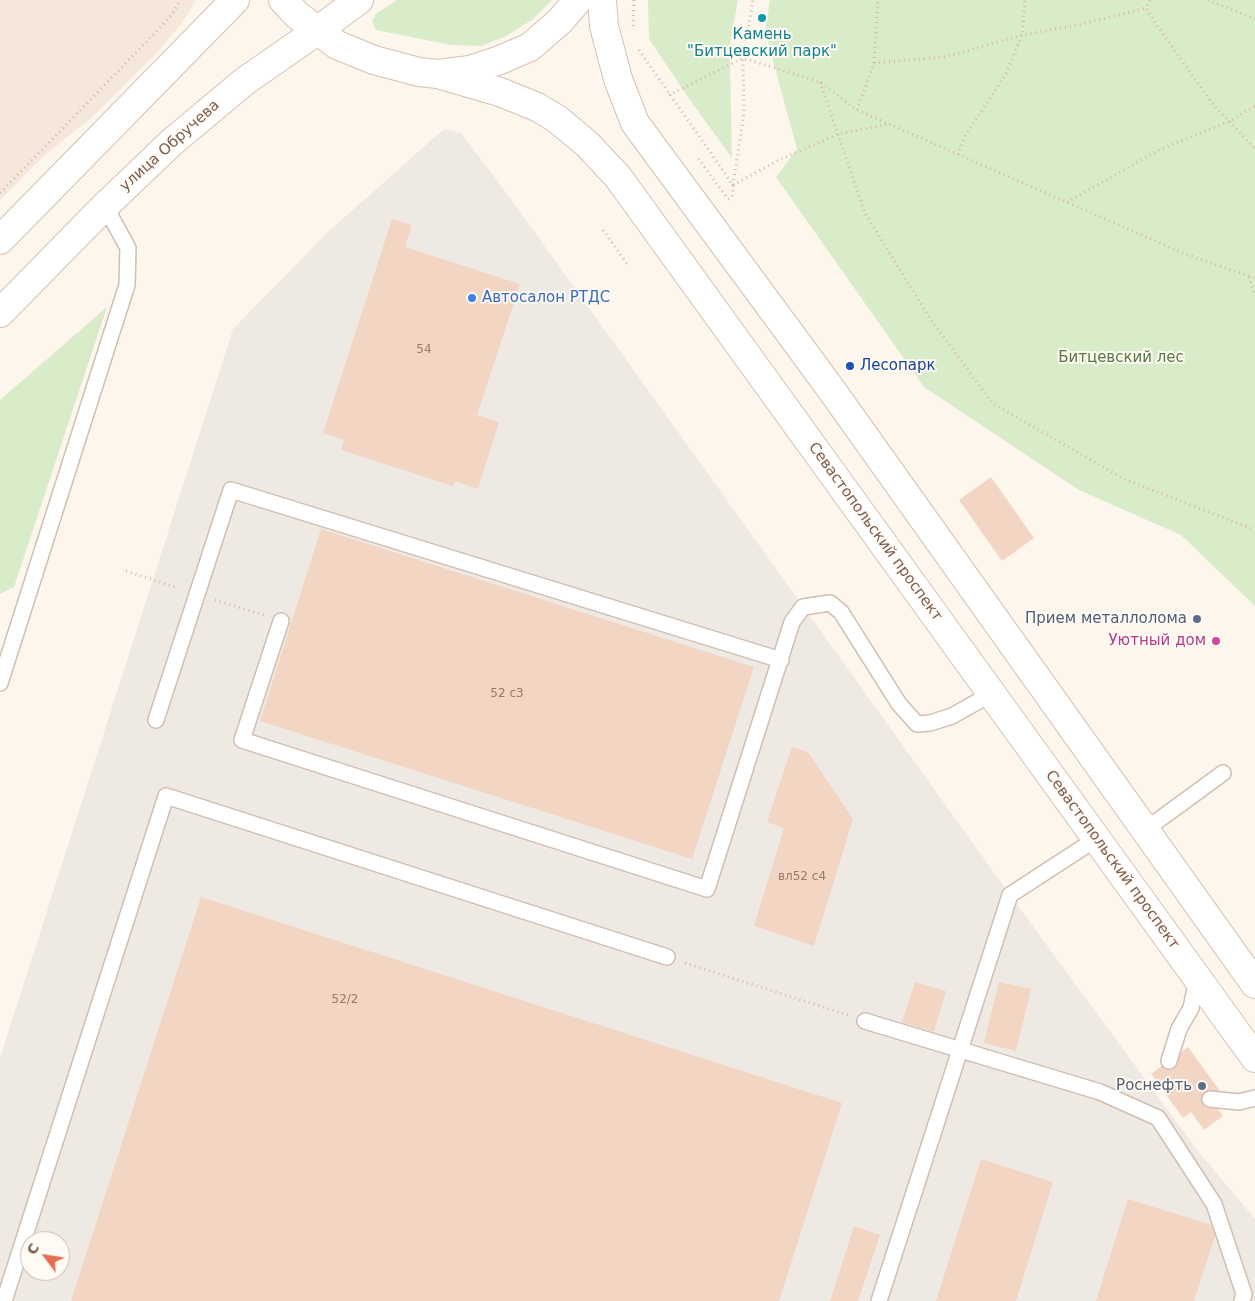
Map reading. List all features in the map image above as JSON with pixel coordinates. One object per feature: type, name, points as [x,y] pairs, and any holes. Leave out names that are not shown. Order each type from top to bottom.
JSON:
[{"type":"main road","points":[[0,240],[235,0]]},
{"type":"main road","points":[[283,0],[297,15],[337,45],[374,60],[419,72],[438,74],[470,70],[530,47],[560,22],[578,0]]},
{"type":"main road","name":"улица Обручева","points":[[0,313],[105,206],[172,142],[245,81],[359,0]]},
{"type":"main road","points":[[602,0],[604,26],[618,79],[635,123],[828,385],[1255,984]]},
{"type":"main road","name":"Севастопольский проспект","points":[[438,74],[500,92],[537,107],[557,119],[587,144],[618,177],[1255,1058]]},
{"type":"lane","points":[[0,683],[127,285],[128,248],[105,206]]},
{"type":"lane","points":[[156,720],[231,490],[780,660]]},
{"type":"lane","points":[[281,621],[242,740],[707,889],[792,622],[803,607],[830,603],[841,612],[899,704],[917,724],[930,723],[952,716],[991,694]]},
{"type":"lane","points":[[1145,830],[1223,773]]},
{"type":"lane","points":[[4,1301],[166,796],[667,957]]},
{"type":"lane","points":[[879,1301],[1010,895],[1096,839]]},
{"type":"lane","points":[[1169,1060],[1179,1029],[1191,1008],[1198,979]]},
{"type":"lane","points":[[865,1021],[1100,1092],[1158,1118],[1214,1204],[1244,1294],[1242,1301]]},
{"type":"lane","points":[[1210,1099],[1239,1102],[1255,1098]]},
{"type":"path","points":[[0,193],[156,33],[173,13],[180,0]]},
{"type":"path","points":[[632,29],[634,0]]},
{"type":"path","points":[[698,158],[728,199],[732,197],[744,113],[743,58],[753,0]]},
{"type":"path","points":[[856,110],[874,63],[878,0]]},
{"type":"path","points":[[958,155],[965,136],[1006,74],[1022,35],[1025,0]]},
{"type":"path","points":[[874,63],[945,57],[1022,35],[1073,26],[1146,8],[1150,0]]},
{"type":"path","points":[[1208,0],[1255,19]]},
{"type":"path","points":[[1146,8],[1212,103],[1255,149]]},
{"type":"path","points":[[637,47],[733,185]]},
{"type":"path","points":[[669,95],[743,58],[820,82],[856,110],[1185,254],[1255,278]]},
{"type":"path","points":[[820,82],[865,212],[931,320],[992,403],[1124,479],[1255,530]]},
{"type":"path","points":[[1067,202],[1159,150],[1230,121],[1255,106]]},
{"type":"path","points":[[733,185],[777,161],[838,134],[890,124]]},
{"type":"path","points":[[603,230],[628,265]]},
{"type":"path","points":[[1249,277],[1255,296]]},
{"type":"path","points":[[667,957],[865,1021]]},
{"type":"shaded area","points":[[0,0],[196,0],[184,20],[158,52],[90,119],[45,155],[0,200]]},
{"type":"shaded area","points":[[444,129],[461,133],[508,195],[1010,895],[1197,1150],[1255,1219],[1255,1301],[0,1301],[0,1058],[233,329],[328,232]]},
{"type":"green space","points":[[397,0],[552,0],[532,20],[506,36],[481,46],[451,45],[376,30],[372,21],[376,14]]},
{"type":"green space","points":[[648,0],[738,0],[730,43],[732,158],[649,39]]},
{"type":"green space","name":"Битцевский лес","points":[[770,0],[1255,0],[1255,606],[1181,535],[1079,490],[924,387],[776,177],[797,149],[765,31]]},
{"type":"green space","points":[[107,307],[14,587],[0,594],[0,400]]},
{"type":"building","points":[[392,219],[412,225],[405,247],[520,284],[477,415],[499,422],[478,489],[455,481],[453,486],[341,450],[344,440],[323,433]]},
{"type":"building","points":[[991,477],[1034,538],[1002,561],[959,500]]},
{"type":"building","points":[[321,529],[754,667],[692,859],[260,721]]},
{"type":"building","points":[[792,747],[808,752],[853,819],[814,946],[754,926],[784,828],[767,822]]},
{"type":"building","points":[[201,897],[842,1103],[779,1301],[71,1301]]},
{"type":"building","points":[[915,982],[946,991],[934,1032],[902,1022]]},
{"type":"building","points":[[999,982],[1031,989],[1016,1051],[984,1043]]},
{"type":"building","points":[[1188,1047],[1220,1091],[1210,1099],[1223,1116],[1204,1130],[1191,1112],[1183,1118],[1151,1074]]},
{"type":"building","points":[[981,1159],[1053,1182],[1016,1301],[936,1301]]},
{"type":"building","points":[[1128,1199],[1218,1227],[1194,1301],[1096,1301]]},
{"type":"building","points":[[854,1226],[880,1235],[858,1301],[830,1301]]},
{"type":"place","name":"Камень \"Битцевский парк\"","points":[[762,18]]},
{"type":"place","name":"Автосалон РТДС","points":[[472,298]]},
{"type":"place","name":"Лесопарк","points":[[850,366]]},
{"type":"place","name":"Прием металлолома","points":[[1197,619]]},
{"type":"place","name":"Уютный дом","points":[[1216,641]]},
{"type":"place","name":"Роснефть","points":[[1202,1086]]}]
